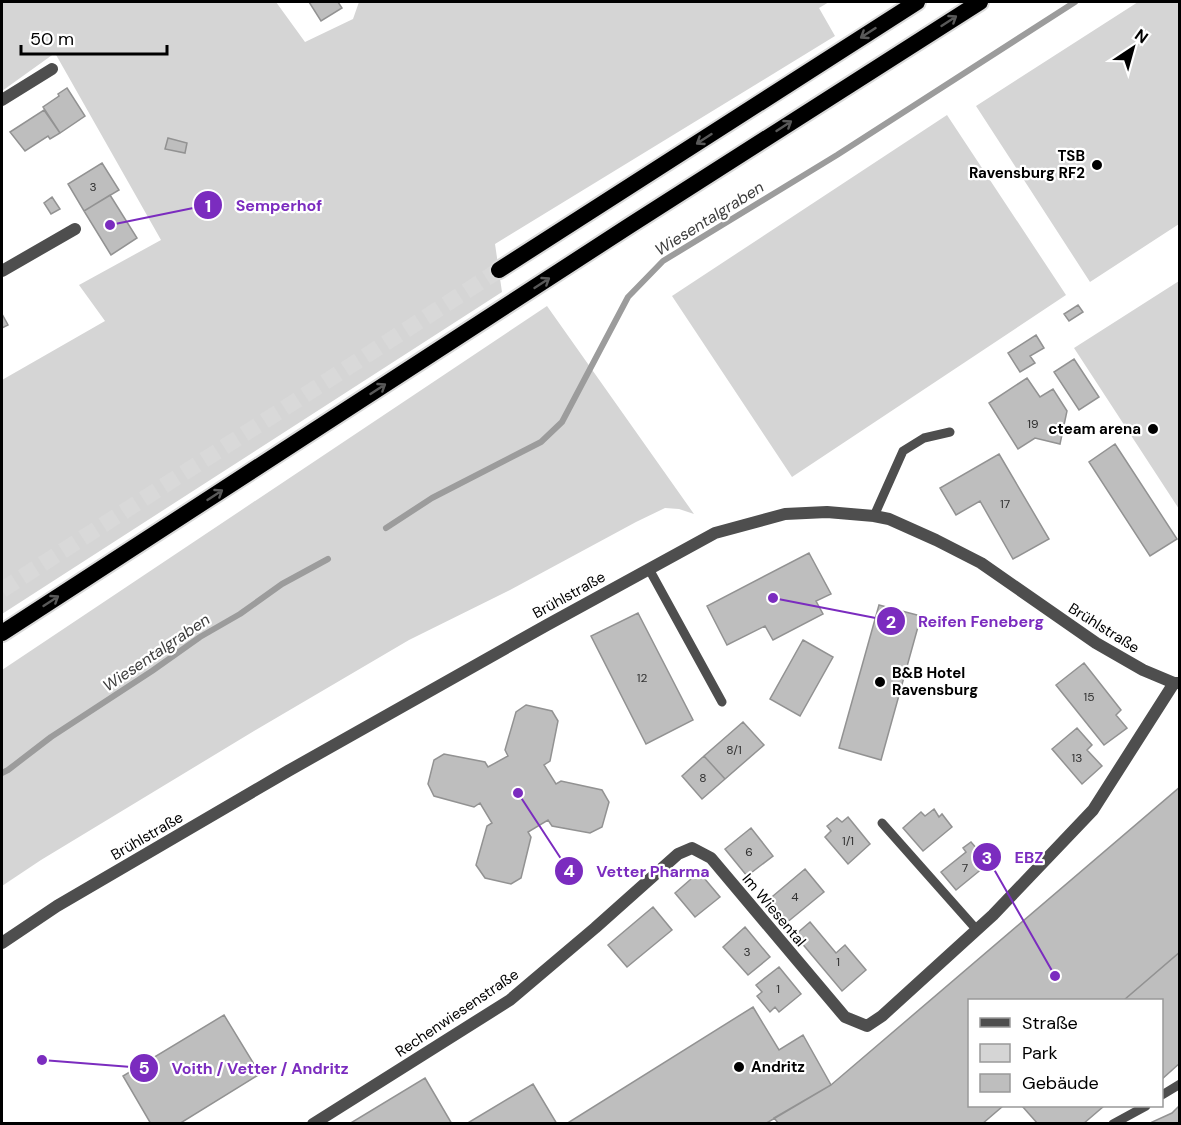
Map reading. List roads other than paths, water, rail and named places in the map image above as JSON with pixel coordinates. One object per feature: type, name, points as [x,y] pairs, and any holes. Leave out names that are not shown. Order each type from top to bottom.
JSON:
[{"type":"highway","points":[[500,270],[917,2]]},
{"type":"highway","points":[[2,633],[649,213],[980,2]]},
{"type":"street","points":[[2,100],[52,69]]},
{"type":"street","points":[[2,271],[75,230]]},
{"type":"street","name":"Brühlstraße","points":[[2,943],[57,906],[288,771],[715,533],[785,514],[827,512],[889,519],[927,536],[981,563],[1096,643],[1143,670],[1177,683],[1093,810],[993,915],[882,1016],[867,1026],[845,1017],[827,997]]},
{"type":"street","name":"Im Wiesental","points":[[692,848],[711,858],[827,997]]},
{"type":"street","name":"Rechenwiesenstraße","points":[[313,1124],[510,1000],[678,854],[692,848]]},
{"type":"lane","points":[[874,516],[903,451],[924,438],[950,432]]},
{"type":"lane","points":[[649,569],[722,702]]},
{"type":"lane","points":[[882,823],[976,929]]},
{"type":"lane","points":[[1163,1094],[1179,1084]]},
{"type":"lane","points":[[1113,1124],[1144,1107]]},
{"type":"waterway","name":"Wiesentalgraben","points":[[386,528],[432,498],[541,442],[562,422],[628,297],[663,261],[837,155],[1075,2]]},
{"type":"waterway","name":"Wiesentalgraben","points":[[2,773],[51,737],[200,637],[240,614],[282,584],[328,559]]},
{"type":"tunnel","points":[[2,590],[499,270]]},
{"type":"place","name":"TSB Ravensburg RF2","points":[[1097,165]]},
{"type":"place","name":"Semperhof","points":[[110,225]]},
{"type":"place","name":"cteam arena","points":[[1153,429]]},
{"type":"place","name":"Reifen Feneberg","points":[[773,598]]},
{"type":"place","name":"B&B Hotel Ravensburg","points":[[880,682]]},
{"type":"place","name":"Vetter Pharma","points":[[518,793]]},
{"type":"place","name":"EBZ","points":[[1055,976]]},
{"type":"place","name":"Voith / Vetter / Andritz","points":[[42,1060]]},
{"type":"place","name":"Andritz","points":[[739,1067]]}]
